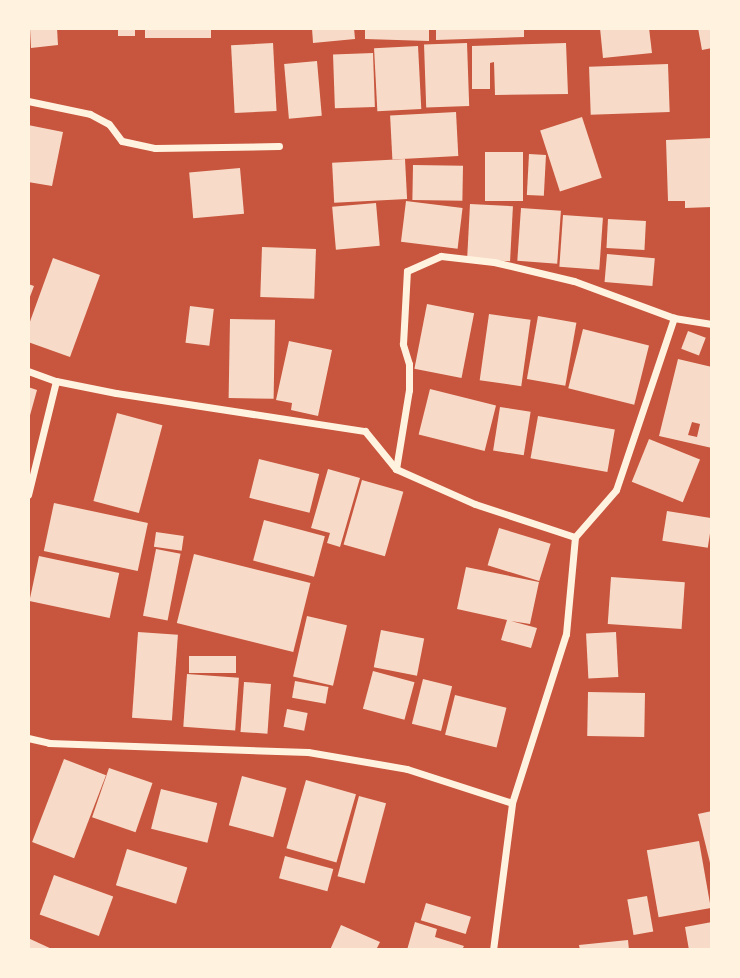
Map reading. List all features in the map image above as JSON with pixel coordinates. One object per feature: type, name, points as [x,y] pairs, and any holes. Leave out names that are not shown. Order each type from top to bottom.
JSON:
[{"type":"street","points":[[28,101],[89,114],[109,124],[122,141],[155,148],[279,146]]},
{"type":"street","points":[[396,469],[409,390],[409,364],[403,344],[407,271],[441,256],[494,262],[574,281],[674,318],[712,324]]},
{"type":"street","points":[[493,950],[512,803],[566,634],[575,537],[616,490],[674,318]]},
{"type":"street","points":[[28,371],[56,381],[116,393],[365,432],[396,469],[475,504],[575,537]]},
{"type":"street","points":[[28,495],[56,381]]},
{"type":"street","points":[[28,738],[49,743],[308,752],[407,769],[512,803]]},
{"type":"building","points":[[30,28],[57,28],[58,45],[31,48]]},
{"type":"building","points":[[118,28],[135,28],[135,36],[118,36]]},
{"type":"building","points":[[145,28],[211,28],[211,38],[145,38]]},
{"type":"building","points":[[312,28],[354,28],[355,39],[313,43]]},
{"type":"building","points":[[365,28],[429,28],[429,41],[365,39]]},
{"type":"building","points":[[436,28],[524,28],[524,37],[436,40]]},
{"type":"building","points":[[600,28],[649,28],[652,53],[603,58]]},
{"type":"building","points":[[698,28],[712,28],[712,48],[702,50]]},
{"type":"building","points":[[273,43],[277,111],[235,113],[231,45]]},
{"type":"building","points":[[467,43],[469,106],[426,107],[424,45]]},
{"type":"building","points":[[566,43],[568,94],[495,95],[494,62],[490,63],[490,89],[472,89],[472,46]]},
{"type":"building","points":[[418,46],[421,109],[377,111],[374,48]]},
{"type":"building","points":[[373,53],[375,107],[335,108],[333,54]]},
{"type":"building","points":[[317,61],[322,116],[289,119],[284,64]]},
{"type":"building","points":[[668,64],[670,112],[591,115],[589,67]]},
{"type":"building","points":[[456,112],[458,156],[392,159],[390,115]]},
{"type":"building","points":[[582,117],[602,178],[560,191],[540,131]]},
{"type":"building","points":[[28,125],[63,132],[52,186],[28,182]]},
{"type":"building","points":[[712,138],[712,207],[685,208],[685,201],[668,201],[666,140]]},
{"type":"building","points":[[485,152],[523,152],[523,201],[485,201]]},
{"type":"building","points":[[529,154],[546,155],[544,196],[527,195]]},
{"type":"building","points":[[405,159],[407,199],[334,203],[332,163]]},
{"type":"building","points":[[413,165],[463,166],[462,201],[412,200]]},
{"type":"building","points":[[240,168],[244,214],[193,218],[189,172]]},
{"type":"building","points":[[406,201],[463,208],[458,249],[401,242]]},
{"type":"building","points":[[376,203],[380,246],[336,250],[332,207]]},
{"type":"building","points":[[470,204],[513,206],[510,261],[467,259]]},
{"type":"building","points":[[521,208],[561,211],[557,264],[517,261]]},
{"type":"building","points":[[563,215],[603,218],[599,270],[559,267]]},
{"type":"building","points":[[608,219],[646,221],[644,250],[606,248]]},
{"type":"building","points":[[262,247],[316,249],[314,299],[260,297]]},
{"type":"building","points":[[607,254],[655,258],[652,286],[605,282]]},
{"type":"building","points":[[53,258],[100,275],[70,357],[28,342],[28,327]]},
{"type":"building","points":[[28,284],[34,286],[28,302]]},
{"type":"building","points":[[427,304],[474,313],[462,378],[414,369]]},
{"type":"building","points":[[190,306],[214,309],[209,346],[185,343]]},
{"type":"building","points":[[489,314],[531,320],[521,386],[480,380]]},
{"type":"building","points":[[538,316],[576,323],[565,386],[527,379]]},
{"type":"building","points":[[230,319],[275,320],[274,399],[229,398]]},
{"type":"building","points":[[583,329],[649,345],[634,405],[568,388]]},
{"type":"building","points":[[688,331],[706,338],[699,356],[681,349]]},
{"type":"building","points":[[289,341],[332,350],[318,416],[291,410],[292,403],[276,400]]},
{"type":"building","points":[[678,359],[712,367],[712,448],[659,436]],"holes":[[[692,422],[700,424],[697,437],[688,435]]]},
{"type":"building","points":[[28,387],[37,390],[29,419],[28,419]]},
{"type":"building","points":[[430,389],[496,405],[485,451],[419,435]]},
{"type":"building","points":[[500,407],[531,412],[524,455],[493,450]]},
{"type":"building","points":[[117,413],[162,425],[139,513],[93,501]]},
{"type":"building","points":[[538,416],[615,430],[607,472],[531,458]]},
{"type":"building","points":[[649,439],[700,460],[683,502],[632,482]]},
{"type":"building","points":[[259,459],[319,474],[309,513],[249,498]]},
{"type":"building","points":[[328,469],[360,478],[340,547],[327,543],[330,533],[311,528]]},
{"type":"building","points":[[362,480],[403,492],[385,556],[344,544]]},
{"type":"building","points":[[54,503],[148,523],[138,571],[44,551]]},
{"type":"building","points":[[667,511],[712,518],[708,548],[662,541]]},
{"type":"building","points":[[264,520],[325,536],[314,577],[253,561]]},
{"type":"building","points":[[499,528],[551,544],[539,581],[488,565]]},
{"type":"building","points":[[156,532],[184,536],[182,551],[154,547]]},
{"type":"building","points":[[156,549],[181,554],[168,621],[143,616]]},
{"type":"building","points":[[194,554],[310,583],[293,652],[177,623]]},
{"type":"building","points":[[39,556],[119,573],[110,618],[29,601]]},
{"type":"building","points":[[466,567],[539,582],[530,624],[511,621],[537,628],[531,648],[501,640],[507,620],[457,609]]},
{"type":"building","points":[[611,577],[685,582],[682,629],[608,624]]},
{"type":"building","points":[[307,616],[347,625],[333,686],[293,676]]},
{"type":"building","points":[[381,630],[424,638],[417,676],[374,667]]},
{"type":"building","points":[[138,632],[178,635],[172,721],[132,718]]},
{"type":"building","points":[[616,632],[618,677],[588,679],[586,634]]},
{"type":"building","points":[[189,656],[236,656],[236,673],[189,673]]},
{"type":"building","points":[[373,671],[415,682],[404,720],[363,709]]},
{"type":"building","points":[[187,674],[239,678],[235,730],[183,727]]},
{"type":"building","points":[[423,679],[452,686],[441,731],[412,724]]},
{"type":"building","points":[[295,681],[328,687],[326,704],[292,698]]},
{"type":"building","points":[[244,682],[271,684],[267,734],[241,732]]},
{"type":"building","points":[[588,692],[645,693],[644,737],[587,736]]},
{"type":"building","points":[[455,695],[506,708],[497,748],[445,735]]},
{"type":"building","points":[[287,709],[308,713],[304,731],[284,727]]},
{"type":"building","points":[[64,759],[106,775],[74,858],[32,842]]},
{"type":"building","points":[[109,768],[152,783],[136,832],[92,817]]},
{"type":"building","points":[[242,776],[286,788],[273,837],[229,825]]},
{"type":"building","points":[[306,780],[356,794],[336,863],[286,848]]},
{"type":"building","points":[[161,789],[217,803],[207,843],[151,829]]},
{"type":"building","points":[[359,796],[386,803],[365,883],[338,876]]},
{"type":"building","points":[[712,811],[712,867],[711,867],[698,814]]},
{"type":"building","points":[[699,841],[711,908],[659,917],[647,850]]},
{"type":"building","points":[[127,849],[187,867],[176,904],[116,885]]},
{"type":"building","points":[[285,856],[333,869],[327,891],[279,878]]},
{"type":"building","points":[[54,875],[113,897],[99,936],[40,914]]},
{"type":"building","points":[[647,896],[653,931],[634,935],[627,899]]},
{"type":"building","points":[[426,903],[471,917],[466,934],[421,920]]},
{"type":"building","points":[[415,922],[437,929],[435,937],[464,946],[462,950],[407,950]]},
{"type":"building","points":[[712,922],[712,950],[689,950],[685,927]]},
{"type":"building","points":[[341,925],[380,942],[376,950],[330,950]]},
{"type":"building","points":[[28,938],[54,950],[28,950]]},
{"type":"building","points":[[628,940],[629,950],[580,950],[579,945]]}]
